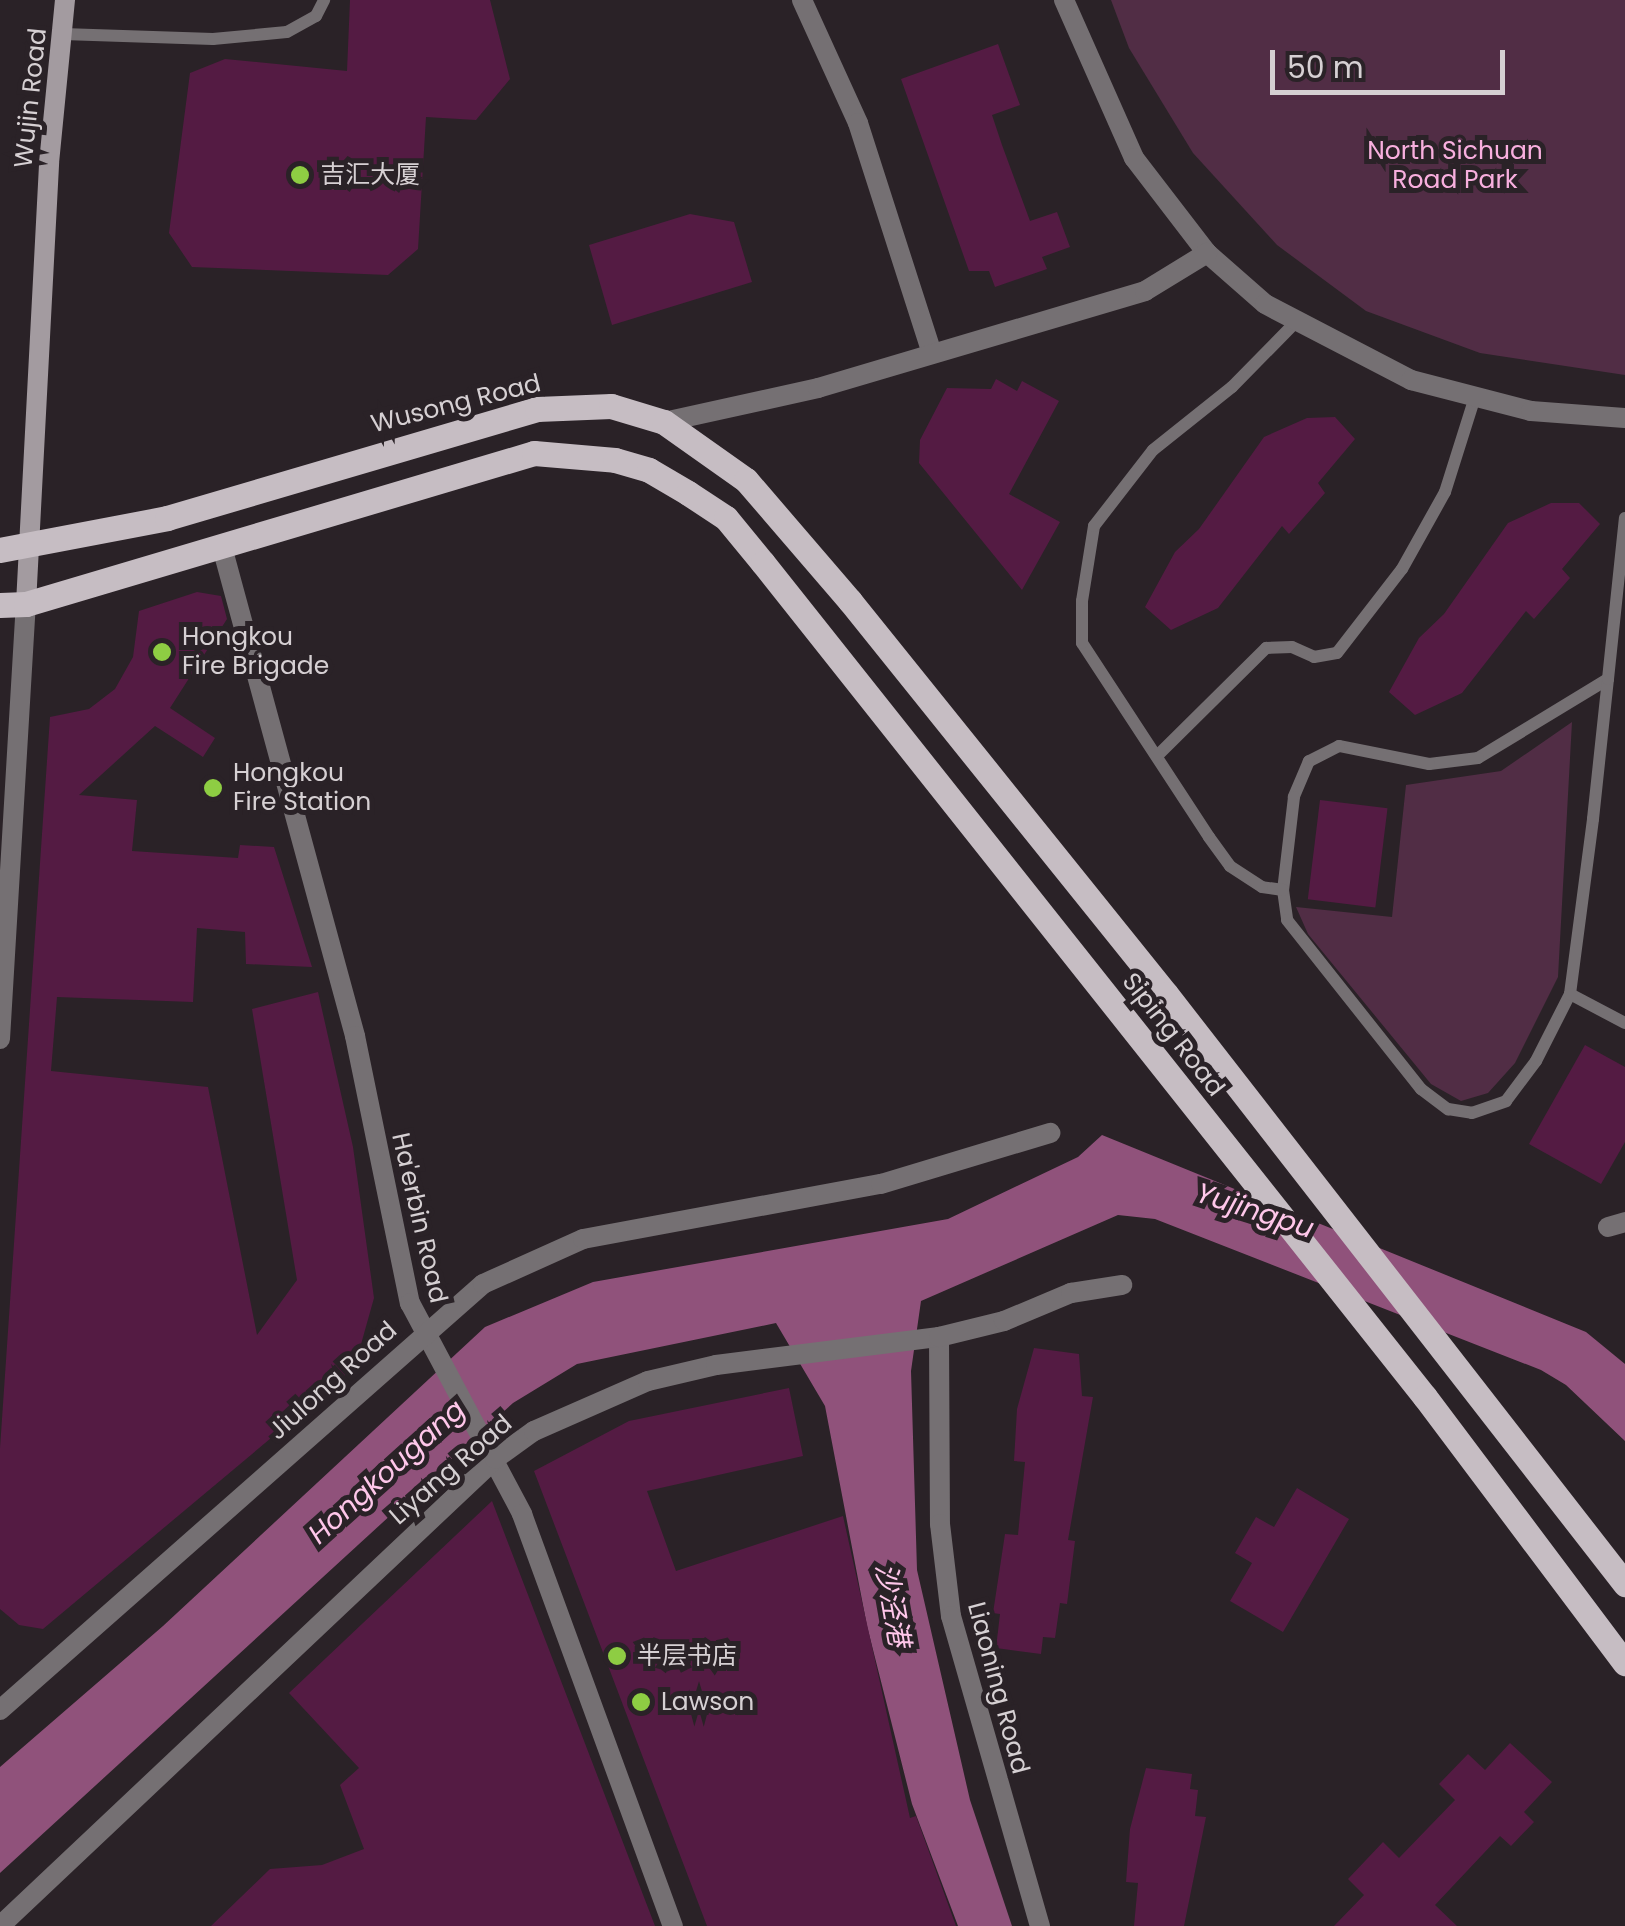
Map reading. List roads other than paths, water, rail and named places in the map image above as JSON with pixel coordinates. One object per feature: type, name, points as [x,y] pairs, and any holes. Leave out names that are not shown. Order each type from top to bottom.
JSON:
[{"type":"main road","name":"Wusong Road","points":[[13,549],[167,518],[538,409],[611,406],[664,422]]},
{"type":"main road","name":"Siping Road","points":[[664,422],[746,480],[850,601],[1342,1220],[1625,1584]]},
{"type":"main road","name":"Siping Road","points":[[222,547],[534,453],[615,460],[650,470],[726,518],[1348,1301],[1625,1664]]},
{"type":"main road","points":[[13,604],[222,547]]},
{"type":"street","name":"Wujin Road","points":[[0,1040],[13,549],[65,0]]},
{"type":"street","points":[[802,0],[858,123],[932,353]]},
{"type":"street","points":[[1064,0],[1134,158],[1208,253],[1294,323],[1359,358],[1474,400],[1625,418]]},
{"type":"street","name":"Wusong Road","points":[[664,422],[744,407],[1145,291],[1208,253]]},
{"type":"street","name":"Ha'erbin Road","points":[[222,547],[351,1020],[401,1270],[424,1333],[522,1514],[673,1926]]},
{"type":"street","name":"Jiulong Road","points":[[2,1705],[483,1284],[583,1239],[898,1180],[1050,1133]]},
{"type":"street","name":"Liyang Road","points":[[0,1926],[495,1459],[534,1431],[648,1381],[798,1355],[939,1337],[1004,1322],[1071,1293],[1122,1285]]},
{"type":"street","name":"Liaoning Road","points":[[939,1337],[940,1524],[951,1616],[1040,1926]]},
{"type":"lane","points":[[64,34],[213,38],[287,32],[316,16],[324,0]]},
{"type":"lane","points":[[1283,890],[1262,887],[1230,866],[1159,754],[1110,694],[1082,642],[1094,526],[1153,450],[1232,387],[1294,323]]},
{"type":"lane","points":[[1159,754],[1266,648],[1292,647],[1314,657],[1338,653],[1402,569],[1445,492],[1474,400]]},
{"type":"lane","points":[[1608,679],[1478,758],[1428,764],[1339,746],[1310,761],[1294,798],[1283,890],[1287,920],[1303,946],[1422,1089],[1448,1110],[1472,1113],[1506,1101],[1536,1061],[1570,994],[1608,679],[1625,518]]},
{"type":"lane","points":[[1570,994],[1625,1022]]},
{"type":"water","points":[[1102,1135],[1586,1332],[1625,1364],[1625,1441],[1566,1385],[1541,1370],[1155,1219],[1118,1215],[921,1301],[911,1371],[917,1570],[970,1800],[1012,1926],[958,1926],[912,1804],[867,1626],[825,1406],[776,1323],[577,1364],[513,1403],[0,1873],[0,1767],[163,1626],[485,1327],[593,1282],[948,1219],[1078,1157]]},
{"type":"place","name":"吉汇大厦","points":[[300,175]]},
{"type":"place","name":"Hongkou Fire Brigade","points":[[162,652]]},
{"type":"place","name":"Hongkou Fire Station","points":[[213,788]]},
{"type":"place","name":"半层书店","points":[[617,1656]]},
{"type":"place","name":"Lawson","points":[[641,1702]]},
{"type":"park label","name":"North Sichuan Road Park","points":[[1455,166]]},
{"type":"water label","name":"Yujingpu","points":[[1255,1211]]},
{"type":"water label","name":"Hongkougang","points":[[387,1472]]},
{"type":"water label","name":"沙泾港","points":[[892,1605]]}]
